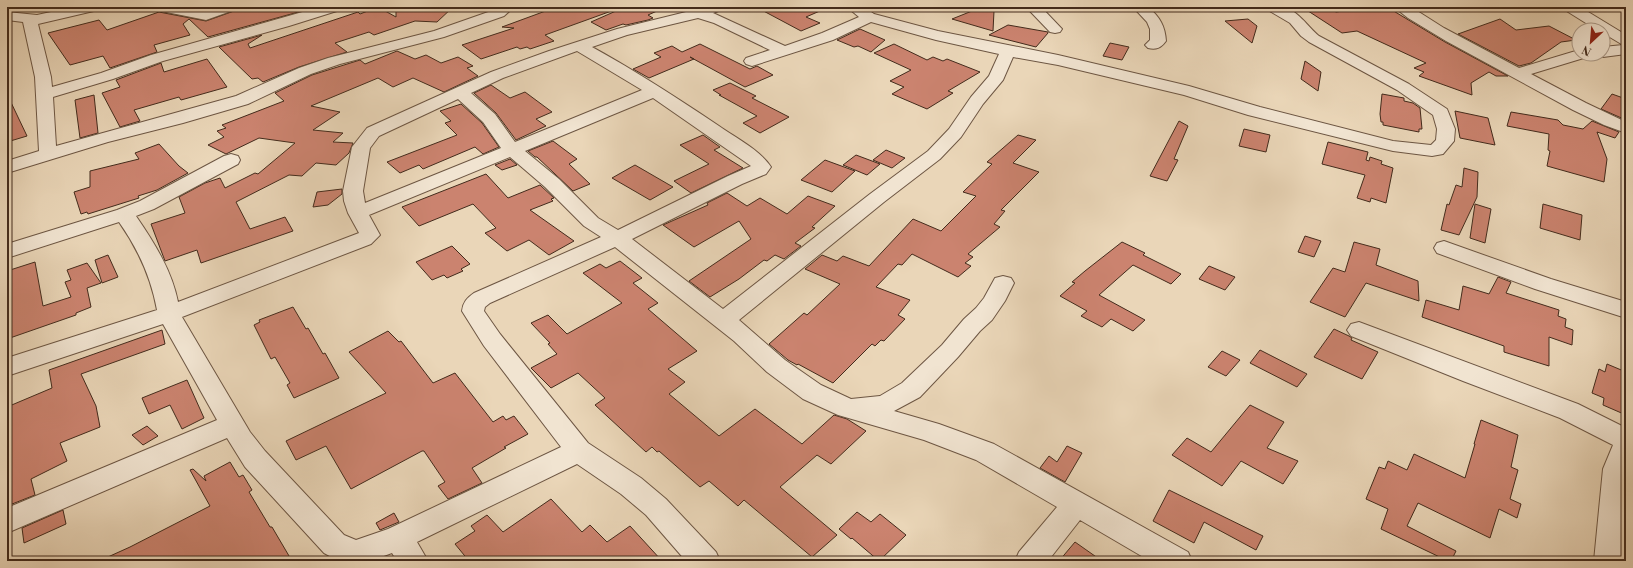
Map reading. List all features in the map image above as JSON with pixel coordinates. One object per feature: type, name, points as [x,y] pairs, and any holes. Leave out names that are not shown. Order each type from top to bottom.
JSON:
[{"type":"street","points":[[30,21],[93,7]]},
{"type":"street","points":[[160,7],[198,16],[206,16],[229,7]]},
{"type":"street","points":[[46,94],[107,76],[157,58],[284,23],[335,7]]},
{"type":"street","points":[[7,167],[102,138],[177,120],[242,100],[305,71],[334,61],[440,34],[493,15],[507,7]]},
{"type":"street","points":[[677,7],[708,10],[719,20],[784,51]]},
{"type":"street","points":[[854,7],[869,17],[936,36],[1058,60],[1174,87],[1254,111],[1393,146],[1432,151],[1437,150],[1445,141],[1446,129],[1444,118],[1434,107],[1403,87],[1314,38],[1306,33],[1295,20],[1274,7]]},
{"type":"street","points":[[1033,7],[1055,29]]},
{"type":"street","points":[[1140,7],[1156,21],[1158,41],[1153,45]]},
{"type":"street","points":[[1406,7],[1446,34],[1603,119],[1626,128]]},
{"type":"street","points":[[1570,7],[1626,41]]},
{"type":"street","points":[[7,367],[169,314],[364,239],[370,235],[358,213],[354,201],[353,191],[361,147],[373,132],[497,75],[622,32],[708,10]]},
{"type":"street","points":[[7,16],[32,18],[30,21],[46,94],[48,155]]},
{"type":"street","points":[[752,61],[858,24],[869,17]]},
{"type":"street","points":[[579,46],[619,67],[742,150],[762,167],[759,170],[735,180],[617,238],[482,298],[474,304],[473,311],[492,340],[579,451],[631,486],[656,507],[705,561]]},
{"type":"street","points":[[1611,51],[1626,49]]},
{"type":"street","points":[[723,321],[877,198],[934,155],[955,133],[977,101],[997,77],[1008,51]]},
{"type":"street","points":[[1626,56],[1624,61],[1626,64]]},
{"type":"street","points":[[1518,73],[1571,57]]},
{"type":"street","points":[[358,213],[655,91]]},
{"type":"street","points":[[459,92],[490,118],[512,150],[552,183],[592,222],[617,238],[742,335],[776,366],[812,392],[847,408],[930,431],[985,452],[1177,561]]},
{"type":"street","points":[[7,251],[124,214],[147,205],[231,160]]},
{"type":"street","points":[[124,214],[136,231],[155,265],[164,287],[169,314],[255,459],[348,558],[398,538],[579,451]]},
{"type":"street","points":[[1444,248],[1543,284],[1626,310]]},
{"type":"street","points":[[847,408],[884,405],[911,390],[984,314],[994,301],[1003,283]]},
{"type":"street","points":[[1359,330],[1472,375],[1569,411],[1626,440]]},
{"type":"street","points":[[7,521],[233,424]]},
{"type":"street","points":[[1609,561],[1617,469],[1624,450],[1626,449]]},
{"type":"street","points":[[1030,561],[1077,504]]},
{"type":"street","points":[[398,538],[413,561]]},
{"type":"building","points":[[237,7],[307,7],[302,11],[208,37],[189,19],[183,24],[190,35],[154,45],[157,52],[110,68],[103,56],[70,65],[48,33],[99,20],[107,30],[159,12],[206,21],[234,11]]},
{"type":"building","points":[[378,7],[396,17],[396,7],[453,7],[437,22],[415,21],[374,35],[369,32],[335,43],[347,52],[299,67],[263,82],[258,78],[252,79],[219,47],[262,35],[248,44],[250,48],[358,12],[360,14]]},
{"type":"building","points":[[566,7],[617,7],[617,9],[545,35],[554,41],[530,49],[527,47],[520,49],[517,47],[481,59],[462,45],[514,28],[502,27],[551,9],[556,11]]},
{"type":"building","points":[[625,7],[666,7],[648,15],[653,18],[648,20],[626,25],[623,24],[606,30],[591,22]]},
{"type":"building","points":[[756,7],[829,7],[806,17],[820,23],[801,31]]},
{"type":"building","points":[[982,7],[994,11],[993,31],[952,19]]},
{"type":"building","points":[[1302,7],[1328,7],[1336,12],[1372,7],[1387,7],[1445,42],[1508,76],[1496,76],[1489,72],[1471,83],[1472,95],[1419,76],[1424,72],[1414,68],[1426,63],[1357,31],[1342,33]]},
{"type":"building","points":[[1248,19],[1257,26],[1252,43],[1225,21]]},
{"type":"building","points":[[1500,19],[1516,30],[1549,26],[1571,37],[1571,41],[1561,42],[1531,63],[1519,66],[1458,34]]},
{"type":"building","points":[[1008,25],[1048,33],[1036,47],[989,35]]},
{"type":"building","points":[[860,29],[885,40],[871,52],[858,46],[854,47],[837,40]]},
{"type":"building","points":[[1110,43],[1129,47],[1122,60],[1103,56]]},
{"type":"building","points":[[700,44],[750,69],[757,66],[773,75],[745,87],[694,59],[649,78],[633,69],[661,57],[654,53],[672,46],[682,52]]},
{"type":"building","points":[[894,44],[927,60],[933,57],[943,61],[947,59],[980,72],[948,91],[953,93],[927,109],[892,94],[904,87],[890,81],[911,70],[874,53]]},
{"type":"building","points":[[397,51],[415,59],[426,55],[441,63],[458,57],[473,66],[467,68],[478,76],[444,92],[413,78],[393,87],[378,78],[311,106],[340,112],[313,130],[343,133],[333,142],[353,143],[349,153],[336,165],[316,163],[302,176],[289,175],[236,202],[250,229],[285,217],[293,231],[201,263],[197,250],[165,261],[151,224],[185,213],[179,197],[205,183],[220,178],[225,188],[255,173],[258,174],[295,143],[259,138],[226,154],[208,145],[224,137],[217,131],[226,128],[222,125],[284,101],[275,93],[312,75],[360,60],[365,64]]},
{"type":"building","points":[[207,59],[227,87],[181,100],[179,97],[134,110],[140,121],[120,127],[102,93],[120,87],[116,80],[161,63],[164,72]]},
{"type":"building","points":[[1305,61],[1321,72],[1318,91],[1301,79]]},
{"type":"building","points":[[730,83],[756,96],[752,98],[789,117],[760,133],[743,123],[757,116],[719,95],[721,95],[713,90]]},
{"type":"building","points":[[491,85],[510,98],[525,92],[552,112],[536,119],[546,126],[516,140],[496,113],[474,93]]},
{"type":"building","points":[[7,94],[27,136],[7,142]]},
{"type":"building","points":[[1382,94],[1404,98],[1404,101],[1413,103],[1420,108],[1422,129],[1419,129],[1419,132],[1383,125],[1380,114]]},
{"type":"building","points":[[1612,94],[1626,99],[1626,120],[1601,109]]},
{"type":"building","points":[[94,95],[98,133],[80,138],[75,100]]},
{"type":"building","points":[[461,104],[482,123],[499,147],[483,154],[475,147],[423,169],[419,165],[400,173],[387,162],[457,135],[445,123],[451,121],[440,111]]},
{"type":"building","points":[[1455,111],[1488,118],[1495,145],[1460,138]]},
{"type":"building","points":[[1511,112],[1558,120],[1563,125],[1583,129],[1592,121],[1619,132],[1615,138],[1597,132],[1607,159],[1604,182],[1547,166],[1550,151],[1548,150],[1549,134],[1507,126]]},
{"type":"building","points":[[1179,121],[1188,126],[1174,159],[1178,160],[1167,181],[1150,176]]},
{"type":"building","points":[[1244,129],[1270,135],[1266,152],[1239,146]]},
{"type":"building","points":[[703,135],[720,147],[714,150],[743,168],[691,193],[674,181],[709,164],[680,145]]},
{"type":"building","points":[[1018,135],[1036,140],[1013,163],[1039,172],[1001,210],[1005,211],[994,224],[1000,227],[968,254],[973,257],[965,263],[971,266],[958,277],[912,254],[902,265],[898,264],[876,287],[910,300],[898,315],[905,319],[884,341],[881,340],[875,346],[872,344],[833,383],[788,360],[769,344],[804,313],[807,315],[840,284],[805,269],[822,255],[837,261],[843,256],[869,266],[913,219],[941,231],[976,196],[963,192],[992,164],[987,162]]},
{"type":"building","points":[[553,141],[577,159],[569,164],[590,184],[573,191],[537,157],[528,151]]},
{"type":"building","points":[[1328,142],[1368,152],[1366,160],[1369,161],[1370,157],[1382,161],[1381,164],[1393,168],[1386,203],[1371,198],[1370,202],[1357,198],[1365,175],[1322,164]]},
{"type":"building","points":[[159,144],[179,166],[188,173],[157,190],[138,196],[139,198],[88,214],[87,212],[81,214],[74,192],[90,187],[90,171],[139,159],[135,153]]},
{"type":"building","points":[[886,150],[905,158],[892,168],[873,160]]},
{"type":"building","points":[[856,155],[880,164],[867,175],[843,165]]},
{"type":"building","points":[[510,159],[517,165],[502,170],[495,165]]},
{"type":"building","points":[[825,160],[855,171],[832,192],[801,180]]},
{"type":"building","points":[[635,165],[673,187],[650,200],[612,178]]},
{"type":"building","points":[[1464,168],[1478,172],[1477,197],[1459,235],[1441,230],[1447,204],[1449,205],[1456,185],[1462,187]]},
{"type":"building","points":[[486,174],[508,198],[540,185],[554,198],[551,199],[553,201],[530,210],[574,241],[549,255],[529,240],[507,251],[485,233],[496,228],[473,204],[419,226],[402,207]]},
{"type":"building","points":[[342,189],[342,194],[328,205],[313,207],[317,192]]},
{"type":"building","points":[[727,193],[747,206],[760,198],[787,214],[808,196],[835,206],[812,227],[815,228],[795,243],[801,246],[784,259],[775,255],[767,261],[764,260],[739,279],[710,297],[689,281],[751,239],[739,221],[694,247],[663,225],[708,205],[707,203]]},
{"type":"building","points":[[1475,204],[1491,209],[1485,243],[1470,238]]},
{"type":"building","points":[[1543,204],[1582,215],[1580,240],[1540,228]]},
{"type":"building","points":[[1305,236],[1321,241],[1314,257],[1298,252]]},
{"type":"building","points":[[1122,242],[1145,253],[1143,255],[1181,274],[1171,284],[1133,265],[1099,295],[1145,320],[1133,331],[1111,319],[1102,327],[1081,316],[1087,311],[1060,296],[1075,283],[1072,282]]},
{"type":"building","points":[[1354,242],[1380,249],[1376,265],[1418,281],[1419,301],[1366,283],[1345,317],[1310,302],[1333,268],[1345,272]]},
{"type":"building","points":[[452,246],[470,264],[461,269],[463,271],[447,278],[444,275],[432,280],[416,262]]},
{"type":"building","points":[[108,255],[118,277],[102,283],[95,260]]},
{"type":"building","points":[[620,261],[642,278],[633,283],[658,303],[648,309],[697,351],[668,369],[685,382],[669,394],[719,436],[755,409],[802,444],[834,415],[847,419],[866,431],[831,464],[817,455],[780,487],[837,535],[812,557],[744,500],[738,506],[709,481],[700,487],[659,451],[657,452],[652,447],[646,452],[595,405],[605,398],[578,373],[551,388],[531,368],[557,354],[548,344],[550,343],[531,323],[548,315],[567,334],[622,303],[583,273],[600,264],[606,268]]},
{"type":"building","points":[[35,262],[43,306],[71,297],[65,282],[71,280],[67,270],[87,263],[101,283],[87,288],[91,307],[76,313],[76,315],[7,339],[7,271]]},
{"type":"building","points":[[1209,266],[1235,277],[1225,290],[1199,279]]},
{"type":"building","points":[[1498,277],[1511,282],[1506,293],[1559,310],[1558,316],[1566,319],[1565,327],[1573,330],[1572,345],[1549,337],[1549,366],[1504,352],[1504,346],[1422,317],[1426,300],[1459,310],[1463,286],[1489,294]]},
{"type":"building","points":[[293,307],[306,329],[308,328],[323,354],[325,353],[339,378],[294,398],[287,385],[290,383],[275,357],[271,359],[254,325],[260,322],[259,320]]},
{"type":"building","points":[[1334,329],[1349,336],[1352,338],[1351,340],[1378,352],[1362,379],[1314,357]]},
{"type":"building","points":[[162,330],[165,344],[81,374],[96,406],[100,427],[60,443],[67,461],[31,479],[35,495],[7,506],[7,407],[52,388],[49,370]]},
{"type":"building","points":[[388,331],[399,342],[401,341],[433,383],[455,373],[493,422],[503,416],[506,420],[514,416],[528,434],[504,447],[506,448],[472,468],[482,483],[448,499],[438,486],[445,482],[424,451],[351,489],[326,446],[296,460],[286,441],[386,393],[349,352]]},
{"type":"building","points":[[1260,350],[1307,374],[1297,387],[1250,363]]},
{"type":"building","points":[[1222,351],[1240,360],[1226,376],[1208,367]]},
{"type":"building","points":[[1607,364],[1626,372],[1626,415],[1603,405],[1604,398],[1592,393],[1599,369],[1605,372]]},
{"type":"building","points":[[187,380],[204,418],[182,429],[170,405],[149,414],[142,398]]},
{"type":"building","points":[[1250,405],[1284,422],[1267,448],[1298,461],[1283,484],[1241,461],[1222,486],[1172,455],[1187,438],[1211,452]]},
{"type":"building","points":[[1481,420],[1518,435],[1511,467],[1518,470],[1510,499],[1521,504],[1517,518],[1499,509],[1490,538],[1418,503],[1407,526],[1456,551],[1451,561],[1448,561],[1381,529],[1388,509],[1366,499],[1379,467],[1385,469],[1388,461],[1407,470],[1414,454],[1465,478]]},
{"type":"building","points":[[147,426],[158,436],[143,445],[132,435]]},
{"type":"building","points":[[1067,446],[1082,453],[1065,482],[1040,468],[1049,456],[1057,462]]},
{"type":"building","points":[[230,462],[239,477],[243,475],[252,490],[249,492],[292,561],[99,561],[130,547],[210,506],[190,470],[193,469],[206,481],[204,476]]},
{"type":"building","points":[[1169,490],[1263,536],[1256,550],[1204,522],[1194,543],[1153,521]]},
{"type":"building","points":[[551,499],[582,532],[590,525],[607,542],[630,526],[662,561],[469,561],[455,544],[475,531],[471,526],[487,515],[503,532]]},
{"type":"building","points":[[63,510],[66,524],[24,543],[22,528]]},
{"type":"building","points":[[857,512],[871,522],[880,514],[906,535],[879,561],[839,529]]},
{"type":"building","points":[[394,513],[399,522],[380,530],[376,523]]},
{"type":"building","points":[[1075,542],[1102,561],[1059,561]]}]
